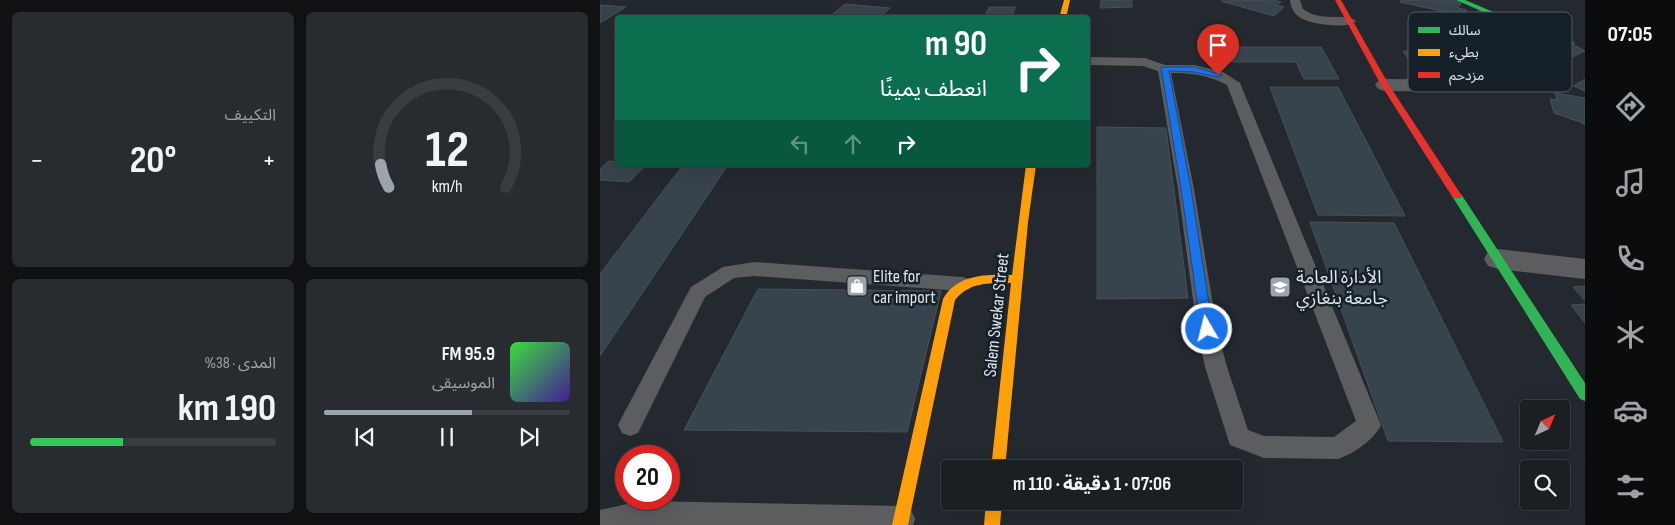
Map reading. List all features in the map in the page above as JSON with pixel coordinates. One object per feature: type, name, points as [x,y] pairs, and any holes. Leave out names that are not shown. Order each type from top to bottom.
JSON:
[{"type":"street","points":[[1063,15],[1067,0]]},
{"type":"street","points":[[1338,0],[1385,85],[1585,395]]},
{"type":"street","points":[[1459,0],[1488,12]]},
{"type":"street","points":[[1385,85],[1408,85]]},
{"type":"street","name":"Salem Swekar Street","points":[[999,460],[1031,167]]},
{"type":"street","points":[[1498,259],[1585,269]]},
{"type":"street","points":[[901,522],[949,299],[953,290],[970,281],[1018,279]]},
{"type":"street","points":[[992,525],[993,510]]},
{"type":"lane","points":[[1295,0],[1299,11],[1309,17],[1318,20],[1350,21]]},
{"type":"lane","points":[[1090,61],[1145,62],[1164,69],[1194,69],[1218,75],[1232,83],[1370,425],[1338,448],[1264,447],[1238,437],[1216,367],[1207,329],[1186,189],[1164,69]]},
{"type":"lane","points":[[630,425],[698,292],[730,272],[754,269],[962,284]]},
{"type":"lane","points":[[600,524],[605,521],[641,514],[901,522]]},
{"type":"building","points":[[1101,0],[1132,0],[1132,7],[1100,8]]},
{"type":"building","points":[[1274,0],[1281,2],[1276,5],[1284,7],[1274,16],[1221,1]]},
{"type":"building","points":[[1401,0],[1453,0],[1461,3],[1458,8],[1466,10],[1466,12],[1440,12],[1400,2]]},
{"type":"building","points":[[845,4],[890,8],[883,15],[831,15]]},
{"type":"building","points":[[600,5],[626,7],[600,23]]},
{"type":"building","points":[[989,7],[1015,7],[1013,15],[985,15]]},
{"type":"building","points":[[1572,44],[1585,51],[1572,57]]},
{"type":"building","points":[[1227,47],[1321,47],[1339,79],[1304,79],[1296,62],[1232,62]]},
{"type":"building","points":[[1403,51],[1408,51],[1408,58]]},
{"type":"building","points":[[1585,79],[1585,91],[1573,86]]},
{"type":"building","points":[[1270,87],[1338,87],[1405,216],[1318,215]]},
{"type":"building","points":[[1555,93],[1585,98],[1585,125],[1554,113],[1550,99],[1557,100]]},
{"type":"building","points":[[1097,127],[1166,128],[1188,298],[1097,299]]},
{"type":"building","points":[[609,161],[615,162],[615,167],[644,167],[629,182],[600,180],[600,169]]},
{"type":"building","points":[[681,167],[727,167],[600,356],[600,274]]},
{"type":"building","points":[[1310,222],[1394,223],[1503,442],[1388,441]]},
{"type":"building","points":[[1585,286],[1585,301],[1573,287]]},
{"type":"building","points":[[758,289],[941,291],[907,432],[684,430]]},
{"type":"building","points":[[1585,304],[1585,323],[1571,305]]},
{"type":"traffic: fast","points":[[1459,0],[1488,12]]},
{"type":"traffic: fast","points":[[1457,196],[1585,395]]},
{"type":"traffic: slow","points":[[1063,15],[1067,0]]},
{"type":"traffic: slow","points":[[999,460],[1023,222],[1031,167]]},
{"type":"traffic: slow","points":[[900,525],[949,299],[955,291],[971,282],[989,279],[1018,279]]},
{"type":"traffic: slow","points":[[992,525],[993,510]]},
{"type":"traffic: jam","points":[[1338,0],[1385,85],[1457,196]]},
{"type":"place","name":"Elite for car import","points":[[857,286]]},
{"type":"place","name":"الأدارة العامة جامعة بنغازي","points":[[1280,287]]},
{"type":"route","points":[[1207,329],[1186,189],[1164,69],[1194,69],[1218,75]]}]
